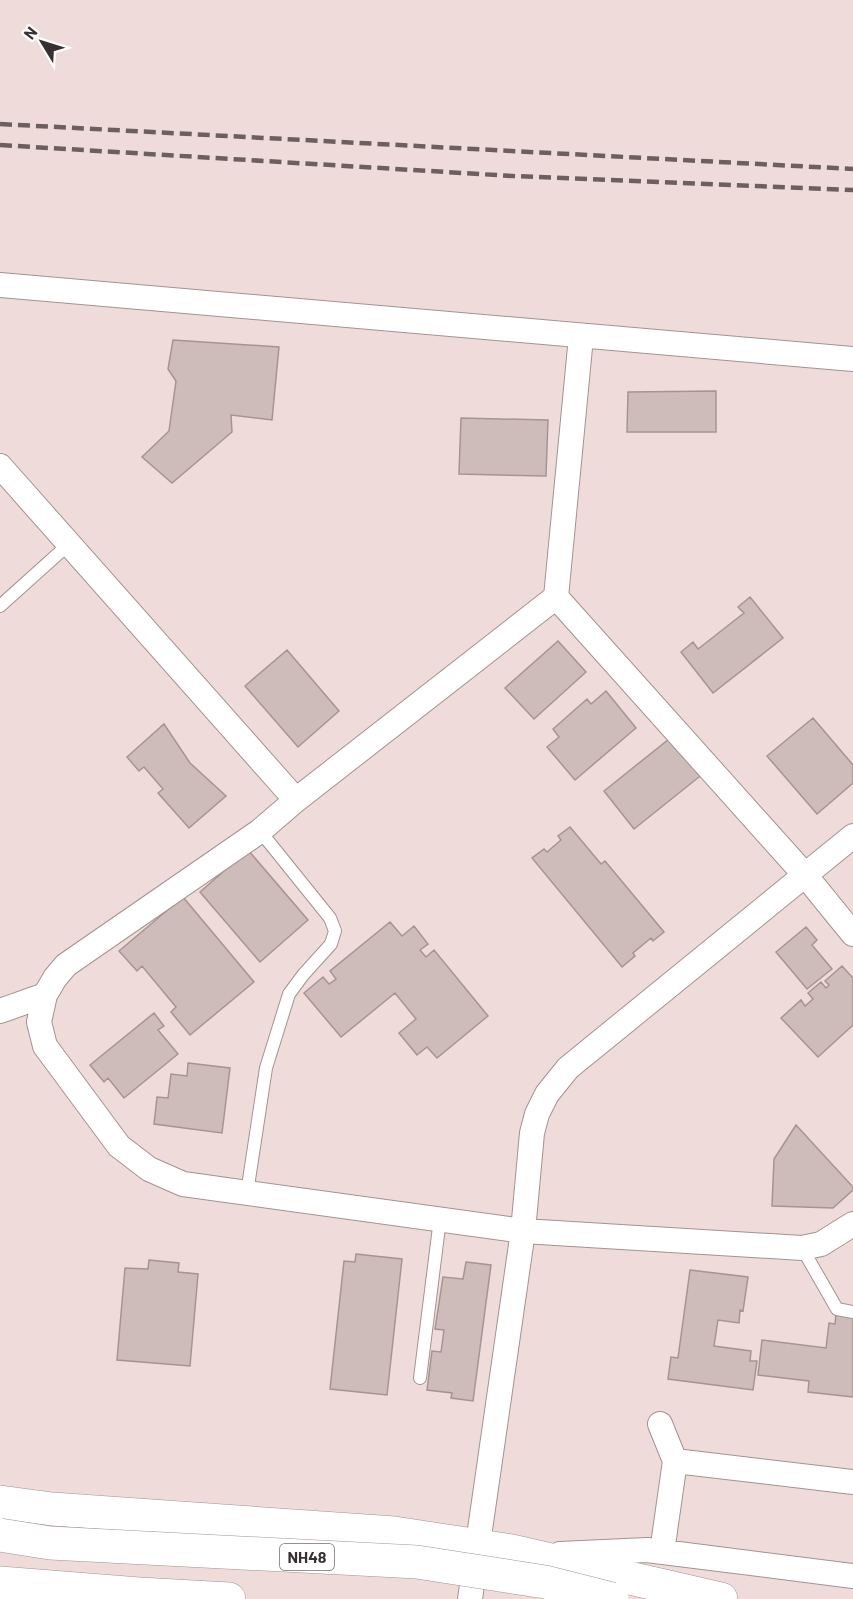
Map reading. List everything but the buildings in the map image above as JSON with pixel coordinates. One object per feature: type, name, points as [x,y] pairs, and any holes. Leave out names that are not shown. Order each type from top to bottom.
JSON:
[{"type":"main road","points":[[0,1502],[51,1509],[394,1533],[530,1555],[721,1599]]},
{"type":"main road","name":"NH48","points":[[0,1535],[50,1543],[417,1562],[545,1582],[612,1599]]},
{"type":"main road","points":[[0,1583],[229,1599]]},
{"type":"street","points":[[0,285],[853,359]]},
{"type":"street","points":[[581,337],[556,597],[296,800],[260,831],[66,965],[45,995],[39,1022],[45,1046],[119,1146],[149,1169],[183,1184],[523,1231],[802,1248],[821,1244],[853,1224]]},
{"type":"street","points":[[0,466],[296,800]]},
{"type":"street","points":[[556,597],[805,875],[853,934]]},
{"type":"street","points":[[470,1599],[523,1231],[532,1133],[537,1114],[547,1094],[568,1068],[853,836]]},
{"type":"street","points":[[0,1011],[45,995]]},
{"type":"street","points":[[660,1424],[675,1461],[662,1552]]},
{"type":"street","points":[[675,1461],[853,1482]]},
{"type":"street","points":[[530,1555],[647,1550],[853,1576]]},
{"type":"lane","points":[[0,606],[69,544]]},
{"type":"lane","points":[[247,1193],[266,1068],[290,994],[303,975],[331,944],[335,931],[330,918],[260,831]]},
{"type":"lane","points":[[420,1378],[440,1220]]},
{"type":"lane","points":[[802,1248],[837,1309],[853,1312]]},
{"type":"railway","points":[[0,124],[853,169]]},
{"type":"railway","points":[[0,145],[512,176],[853,190]]}]
